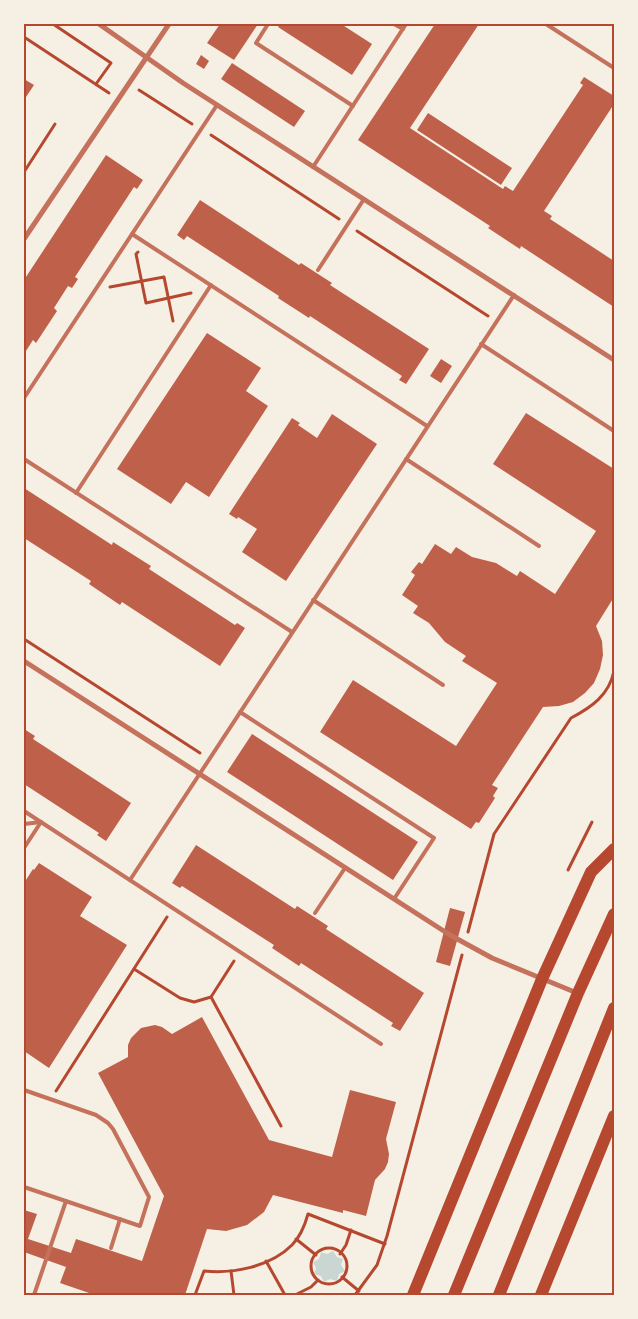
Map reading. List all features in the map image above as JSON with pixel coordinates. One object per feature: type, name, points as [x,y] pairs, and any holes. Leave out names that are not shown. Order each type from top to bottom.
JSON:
[{"type":"main road","points":[[413,1295],[542,979],[591,872],[614,849]]},
{"type":"main road","points":[[454,1295],[578,993],[614,914]]},
{"type":"main road","points":[[499,1295],[614,1008]]},
{"type":"main road","points":[[541,1295],[614,1116]]},
{"type":"street","points":[[99,24],[144,57],[217,105],[614,360]]},
{"type":"street","points":[[24,239],[144,57],[168,24]]},
{"type":"street","points":[[24,661],[465,943],[492,958],[578,993]]},
{"type":"lane","points":[[268,24],[256,43],[353,106]]},
{"type":"lane","points":[[394,24],[403,29]]},
{"type":"lane","points":[[313,167],[406,24]]},
{"type":"lane","points":[[546,24],[614,68]]},
{"type":"lane","points":[[24,398],[217,105]]},
{"type":"lane","points":[[318,270],[364,199]]},
{"type":"lane","points":[[132,234],[427,426]]},
{"type":"lane","points":[[76,493],[211,286]]},
{"type":"lane","points":[[130,880],[514,295]]},
{"type":"lane","points":[[481,344],[614,431]]},
{"type":"lane","points":[[24,459],[292,632]]},
{"type":"lane","points":[[406,459],[539,546]]},
{"type":"lane","points":[[313,600],[443,685]]},
{"type":"lane","points":[[240,712],[434,838],[394,899]]},
{"type":"lane","points":[[24,811],[381,1044]]},
{"type":"lane","points":[[24,824],[41,822]]},
{"type":"lane","points":[[24,848],[41,822]]},
{"type":"lane","points":[[315,913],[345,868]]},
{"type":"lane","points":[[24,1090],[102,1118],[113,1129],[150,1197],[140,1226],[24,1187]]},
{"type":"lane","points":[[34,1295],[66,1201]]},
{"type":"lane","points":[[111,1248],[120,1220]]},
{"type":"path","points":[[53,24],[111,63],[96,84]]},
{"type":"path","points":[[24,37],[104,90]]},
{"type":"path","points":[[143,92],[496,321]]},
{"type":"path","points":[[24,172],[56,124]]},
{"type":"path","points":[[144,242],[136,254],[146,303],[195,292],[203,280]]},
{"type":"path","points":[[101,281],[111,288],[164,277],[174,325],[182,330]]},
{"type":"path","points":[[24,639],[201,754]]},
{"type":"path","points":[[470,926],[494,834],[571,718],[585,711],[601,699],[610,686],[614,671]]},
{"type":"path","points":[[568,870],[592,822]]},
{"type":"path","points":[[50,1100],[172,908]]},
{"type":"path","points":[[134,969],[180,998],[194,1002],[211,997],[240,952]]},
{"type":"path","points":[[355,1295],[377,1265],[385,1244],[460,964]]},
{"type":"path","points":[[211,997],[281,1126]]},
{"type":"path","points":[[195,1295],[204,1271],[220,1272],[249,1268],[266,1261],[292,1245],[308,1214],[385,1244]]},
{"type":"path","points":[[340,1254],[346,1245],[350,1230]]},
{"type":"path","points":[[296,1239],[316,1255]]},
{"type":"path","points":[[334,1249],[340,1254],[345,1258],[347,1272],[338,1283],[324,1284],[312,1275],[311,1261],[320,1250],[334,1249]]},
{"type":"path","points":[[266,1261],[285,1295]]},
{"type":"path","points":[[231,1271],[234,1295]]},
{"type":"path","points":[[342,1277],[359,1291]]},
{"type":"path","points":[[295,1295],[311,1287],[318,1280]]},
{"type":"shaded area","points":[[333,1251],[337,1257],[343,1259],[341,1265],[345,1271],[339,1274],[337,1281],[330,1279],[324,1282],[321,1276],[314,1274],[316,1268],[313,1262],[319,1259],[321,1252],[327,1254]]},
{"type":"building","points":[[220,24],[258,24],[234,60],[207,43]]},
{"type":"building","points":[[280,24],[341,24],[372,44],[352,75],[278,27]]},
{"type":"building","points":[[435,24],[479,24],[410,128],[503,189],[505,186],[513,191],[583,85],[580,83],[584,77],[614,96],[614,104],[544,211],[552,216],[550,219],[614,261],[614,307],[521,246],[520,249],[488,228],[490,226],[358,140]]},
{"type":"building","points":[[201,55],[209,61],[204,69],[196,64]]},
{"type":"building","points":[[232,63],[305,111],[294,127],[221,79]]},
{"type":"building","points":[[24,79],[34,85],[24,100]]},
{"type":"building","points":[[428,113],[512,168],[501,185],[417,130]]},
{"type":"building","points":[[106,155],[143,180],[137,189],[134,187],[75,277],[78,279],[72,288],[68,286],[54,308],[57,311],[36,343],[33,340],[24,354],[24,280]]},
{"type":"building","points":[[200,200],[299,265],[301,263],[332,283],[330,285],[429,349],[406,384],[399,380],[402,376],[310,316],[309,318],[278,298],[279,296],[187,236],[184,240],[177,235]]},
{"type":"building","points":[[207,333],[261,368],[246,391],[268,406],[209,497],[186,482],[171,504],[117,469]]},
{"type":"building","points":[[441,359],[452,366],[441,383],[430,376]]},
{"type":"building","points":[[526,413],[614,469],[614,597],[596,626],[602,641],[603,655],[594,683],[573,702],[559,706],[543,707],[492,785],[498,788],[493,796],[495,798],[479,823],[476,822],[471,829],[320,732],[353,680],[456,746],[497,683],[462,661],[466,656],[445,642],[429,623],[413,613],[418,606],[402,595],[415,575],[411,572],[419,562],[422,564],[435,544],[451,554],[456,547],[472,557],[496,563],[517,576],[520,571],[555,594],[596,531],[493,464]]},
{"type":"building","points":[[332,414],[377,444],[286,581],[242,552],[257,529],[238,517],[237,519],[229,514],[292,418],[300,423],[298,425],[317,438]]},
{"type":"building","points":[[24,488],[112,545],[113,542],[151,566],[149,569],[235,625],[237,623],[245,628],[220,666],[122,602],[120,605],[89,584],[91,581],[24,538]]},
{"type":"building","points":[[24,729],[35,736],[33,739],[131,803],[106,841],[97,835],[99,833],[24,784]]},
{"type":"building","points":[[252,734],[418,842],[393,880],[227,772]]},
{"type":"building","points":[[196,845],[295,909],[297,906],[328,926],[326,929],[424,993],[400,1031],[391,1026],[393,1023],[301,963],[299,966],[272,948],[274,945],[182,886],[180,888],[172,883]]},
{"type":"building","points":[[39,863],[92,897],[80,916],[127,945],[49,1068],[24,1051],[24,883]]},
{"type":"building","points":[[450,908],[465,912],[450,966],[436,962]]},
{"type":"building","points":[[202,1017],[269,1140],[332,1157],[350,1090],[396,1102],[386,1139],[389,1154],[388,1162],[385,1169],[375,1180],[366,1216],[343,1210],[343,1213],[273,1195],[264,1212],[247,1225],[226,1231],[207,1229],[185,1295],[95,1295],[60,1283],[66,1267],[24,1252],[24,1210],[37,1214],[28,1239],[71,1253],[76,1239],[142,1261],[164,1196],[98,1073],[128,1057],[128,1045],[131,1038],[141,1028],[155,1025],[162,1027],[172,1034]]}]
